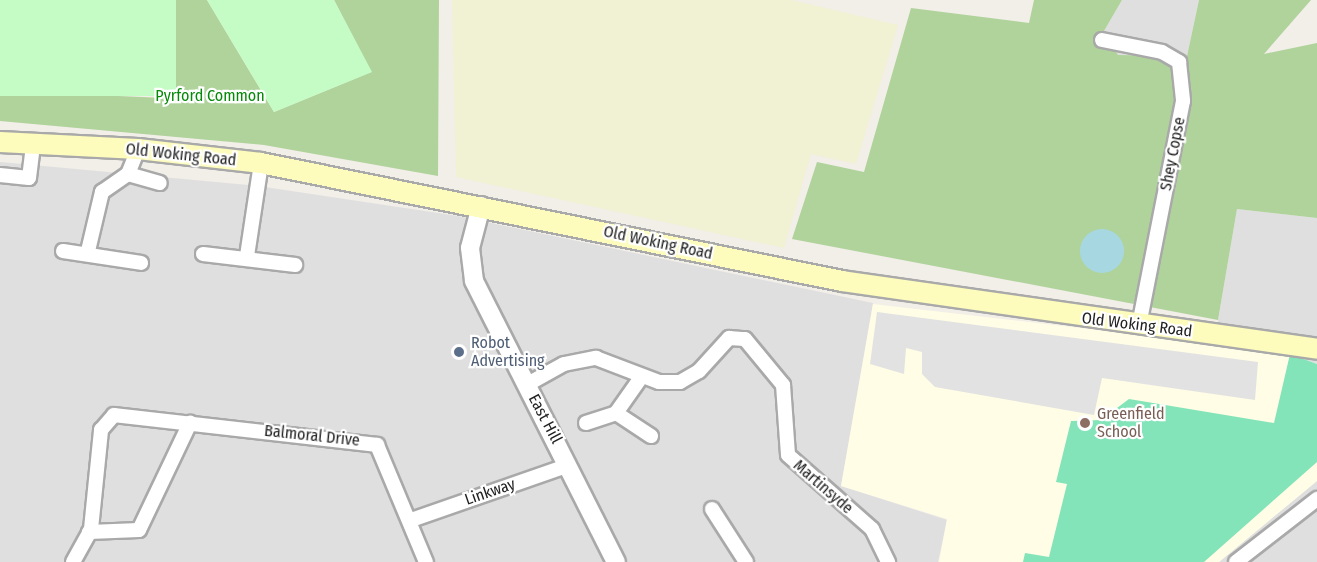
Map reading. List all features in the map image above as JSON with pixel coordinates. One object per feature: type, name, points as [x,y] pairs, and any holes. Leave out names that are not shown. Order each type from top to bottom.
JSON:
[{"type":"main road","name":"Old Woking Road","points":[[0,142],[138,149],[261,163],[842,281],[1139,326],[1317,349]]},
{"type":"street","name":"Shey Copse","points":[[1102,40],[1162,52],[1179,62],[1183,101],[1139,326]]},
{"type":"street","points":[[0,175],[29,178],[33,144]]},
{"type":"street","points":[[88,251],[102,192],[128,174],[138,149]]},
{"type":"street","points":[[247,256],[261,163]]},
{"type":"street","points":[[128,174],[160,183]]},
{"type":"street","name":"East Hill","points":[[481,206],[470,248],[474,281],[569,465],[616,562]]},
{"type":"street","points":[[63,251],[88,251],[141,262]]},
{"type":"street","points":[[203,254],[247,256],[295,265]]},
{"type":"street","name":"Martinsyde","points":[[526,385],[564,364],[596,358],[642,376],[680,382],[699,371],[729,338],[736,336],[752,345],[783,385],[788,454],[872,529],[888,562]]},
{"type":"street","points":[[586,423],[616,413],[642,376]]},
{"type":"street","points":[[616,413],[651,436]]},
{"type":"street","name":"Balmoral Drive","points":[[73,562],[89,532],[105,419],[190,423],[377,445],[411,520],[426,562]]},
{"type":"street","points":[[89,532],[139,530],[190,423]]},
{"type":"street","name":"Linkway","points":[[411,520],[569,465]]},
{"type":"street","points":[[1236,562],[1317,499]]},
{"type":"street","points":[[712,508],[746,562]]},
{"type":"shaded area","points":[[1122,0],[1199,0],[1187,56],[1118,55],[1104,31]]},
{"type":"shaded area","points":[[0,162],[258,186],[458,216],[873,303],[841,486],[947,520],[938,562],[0,562]]},
{"type":"shaded area","points":[[1237,209],[1317,218],[1317,364],[1280,351],[1222,346],[1218,320]]},
{"type":"shaded area","name":"Greenfield School","points":[[873,304],[1280,351],[1317,364],[1317,481],[1219,562],[939,562],[947,519],[841,486]]},
{"type":"shaded area","points":[[877,312],[1258,362],[1255,400],[1102,378],[1094,415],[935,387],[922,374],[922,352],[906,348],[904,374],[870,364]]},
{"type":"shaded area","points":[[1317,481],[1317,562],[1219,562]]},
{"type":"green space","points":[[0,0],[176,0],[176,96],[0,96]]},
{"type":"green space","name":"Pyrford Common","points":[[176,0],[207,0],[274,112],[371,72],[334,0],[439,0],[438,176],[264,145],[0,121],[0,91],[165,98]]},
{"type":"green space","points":[[207,0],[334,0],[372,72],[274,112]]},
{"type":"green space","points":[[452,0],[792,0],[898,25],[856,164],[811,154],[784,248],[456,177]]},
{"type":"green space","points":[[1034,0],[1122,0],[1104,31],[1118,55],[1187,56],[1199,0],[1311,0],[1264,54],[1317,43],[1317,218],[1237,209],[1218,320],[792,239],[817,162],[864,172],[911,8],[1029,23]]},
{"type":"green space","points":[[1290,354],[1317,364],[1317,462],[1204,562],[1023,562],[1025,553],[1049,557],[1067,484],[1056,482],[1071,421],[1101,420],[1129,399],[1274,423]]},
{"type":"water","points":[[1102,229],[1117,236],[1124,251],[1117,266],[1102,273],[1087,266],[1080,251],[1087,236]]},
{"type":"place","name":"Robot Advertising","points":[[459,352]]},
{"type":"place","name":"Greenfield School","points":[[1085,423]]}]
